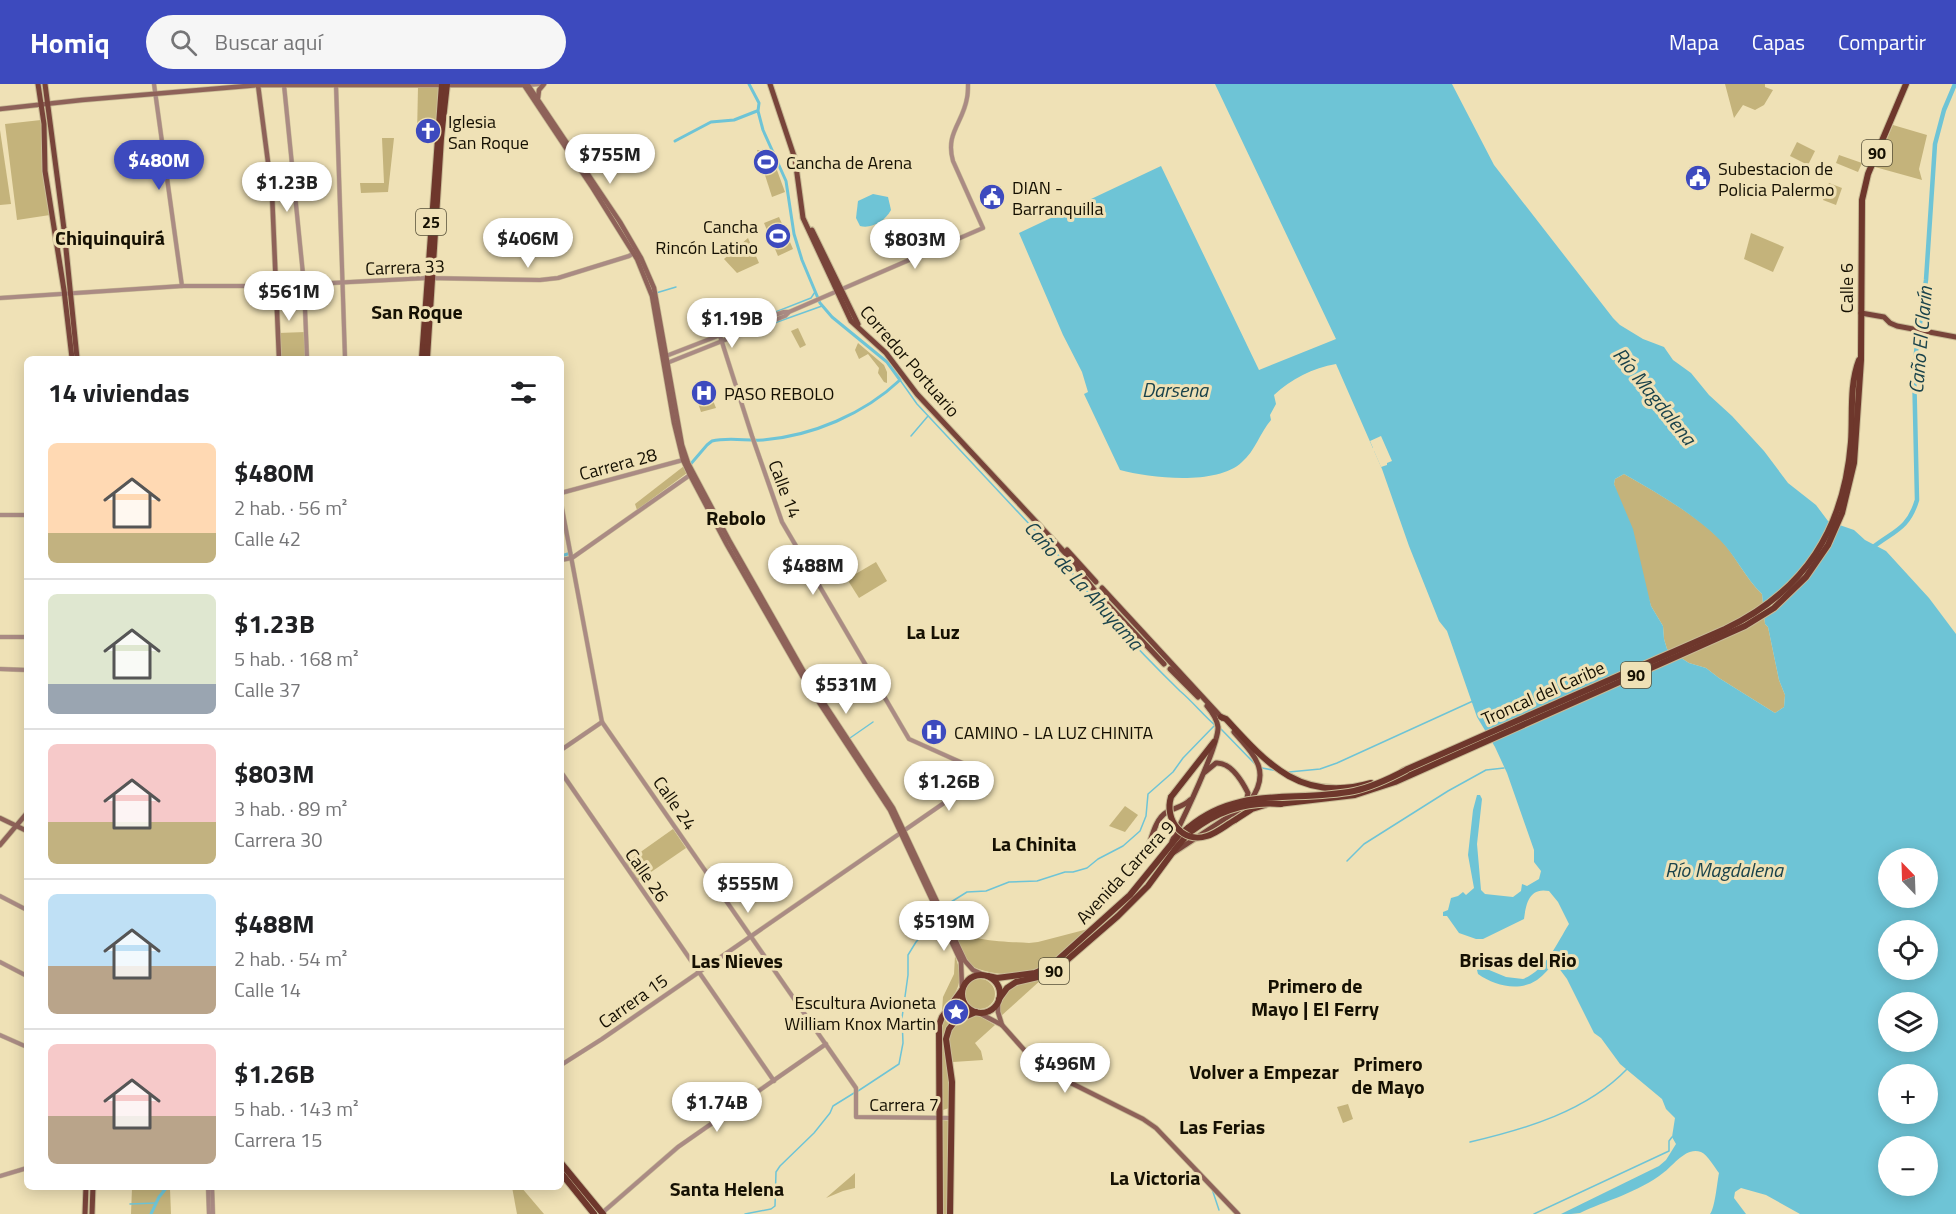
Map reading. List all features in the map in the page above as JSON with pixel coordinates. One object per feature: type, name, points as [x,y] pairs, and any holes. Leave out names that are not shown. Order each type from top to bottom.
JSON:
[{"type":"highway","name":"25","points":[[422,356],[444,85]]},
{"type":"highway","name":"Calle 6","points":[[1862,354],[1862,200],[1866,180],[1904,85]]},
{"type":"highway","name":"25","points":[[427,356],[429,278]]},
{"type":"highway","name":"Troncal del Caribe","points":[[1191,829],[1228,809],[1249,804],[1281,804],[1349,796],[1379,788],[1727,634],[1767,612],[1806,577],[1834,533],[1847,496],[1854,463],[1854,378],[1862,354]]},
{"type":"highway","name":"Troncal del Caribe","points":[[1191,829],[1209,812],[1235,802],[1354,791],[1377,783],[1742,621],[1770,603],[1802,573],[1830,532],[1846,486],[1855,407]]},
{"type":"highway","points":[[1219,719],[1226,719],[1258,759],[1293,779],[1309,785],[1329,788],[1364,785],[1406,770]]},
{"type":"highway","points":[[1215,740],[1171,797],[1168,812],[1174,826],[1184,834],[1199,838],[1212,834],[1259,806],[1281,804]]},
{"type":"highway","name":"Avenida Carrera 9","points":[[986,976],[997,978],[1035,973],[1052,966],[1130,895],[1191,829]]},
{"type":"highway","name":"Avenida Carrera 9","points":[[999,1000],[1004,991],[1016,982],[1051,974],[1131,904],[1148,886],[1167,854]]},
{"type":"highway","points":[[986,976],[993,979],[998,987],[999,1000]]},
{"type":"highway","name":"90","points":[[939,1214],[939,1025],[942,1017],[970,978],[986,976]]},
{"type":"highway","points":[[962,989],[964,1004],[977,1012]]},
{"type":"highway","name":"90","points":[[950,1214],[952,1082],[947,1035],[952,1023],[957,1019],[977,1012],[989,1011],[999,1000]]},
{"type":"highway","points":[[939,1107],[944,1112],[951,1107]]},
{"type":"highway","points":[[564,1167],[602,1214]]},
{"type":"highway","points":[[564,1177],[594,1214]]},
{"type":"main road","points":[[39,84],[64,229],[72,356]]},
{"type":"main road","points":[[45,84],[45,171],[77,356]]},
{"type":"main road","points":[[538,98],[542,84]]},
{"type":"main road","name":"Corredor Portuario","points":[[772,84],[798,158],[806,217],[839,291],[859,326],[883,345],[919,392],[1068,554]]},
{"type":"main road","points":[[0,109],[258,85],[526,85],[538,98],[597,185],[636,255],[654,294],[685,463],[727,545],[821,701],[892,808],[961,962],[962,989]]},
{"type":"main road","points":[[258,85],[272,193],[279,356]]},
{"type":"main road","points":[[526,85],[636,255]]},
{"type":"main road","points":[[1861,313],[1884,317],[1892,324],[1956,337]]},
{"type":"main road","points":[[1068,554],[1096,582]]},
{"type":"main road","points":[[1068,554],[1095,591],[1164,664]]},
{"type":"main road","points":[[1102,588],[1219,719]]},
{"type":"main road","points":[[1170,669],[1219,719]]},
{"type":"main road","points":[[1167,854],[1200,779],[1215,740],[1219,719]]},
{"type":"main road","points":[[1167,854],[1246,805],[1254,796],[1260,779],[1258,759]]},
{"type":"main road","points":[[1200,779],[1211,765],[1222,763],[1226,765],[1248,793],[1246,805]]},
{"type":"main road","points":[[1148,848],[1162,816],[1191,798]]},
{"type":"main road","points":[[1176,809],[1181,813],[1183,819]]},
{"type":"main road","points":[[0,847],[24,817]]},
{"type":"main road","points":[[0,818],[24,829]]},
{"type":"main road","points":[[18,826],[24,821]]},
{"type":"main road","points":[[939,911],[966,962],[973,970],[986,976]]},
{"type":"main road","points":[[999,1000],[998,1012],[1002,1025]]},
{"type":"main road","points":[[977,1012],[1002,1025],[1034,1061],[1053,1074],[1143,1119],[1159,1132],[1238,1214]]},
{"type":"main road","points":[[85,1214],[86,1190]]},
{"type":"main road","points":[[92,1214],[93,1190]]},
{"type":"street","points":[[154,84],[182,286]]},
{"type":"street","points":[[526,85],[542,84]]},
{"type":"street","points":[[664,356],[814,302],[982,228],[953,162],[951,150],[953,132],[967,101],[968,84]]},
{"type":"street","points":[[284,85],[304,284],[307,356]]},
{"type":"street","points":[[336,85],[345,356]]},
{"type":"street","name":"Carrera 33","points":[[0,298],[182,286],[277,286],[429,278],[540,280],[558,278],[636,255]]},
{"type":"street","points":[[666,363],[785,316],[789,312]]},
{"type":"street","name":"Calle 14","points":[[720,336],[782,522],[909,739],[987,774]]},
{"type":"street","name":"Carrera 28","points":[[564,492],[685,463]]},
{"type":"street","points":[[564,560],[613,530],[690,472]]},
{"type":"street","points":[[0,515],[24,515]]},
{"type":"street","name":"Calle 24","points":[[564,519],[602,722],[856,1088],[856,1117]]},
{"type":"street","points":[[0,637],[24,637]]},
{"type":"street","points":[[0,669],[24,670]]},
{"type":"street","points":[[564,748],[602,722]]},
{"type":"street","name":"Carrera 15","points":[[564,1063],[699,973],[987,774]]},
{"type":"street","name":"Calle 26","points":[[564,776],[774,1081]]},
{"type":"street","points":[[0,896],[24,908]]},
{"type":"street","points":[[0,962],[24,974]]},
{"type":"street","points":[[0,1035],[24,1046]]},
{"type":"street","points":[[602,1214],[678,1147],[826,1044]]},
{"type":"street","name":"Carrera 7","points":[[856,1117],[951,1118]]},
{"type":"street","points":[[0,1176],[24,1169]]},
{"type":"street","points":[[210,1190],[211,1214]]},
{"type":"shaded area","points":[[1725,84],[1765,84],[1765,87],[1773,90],[1764,105],[1755,110],[1743,105],[1734,118]]},
{"type":"shaded area","points":[[418,87],[441,87],[435,138],[417,135]]},
{"type":"shaded area","points":[[41,120],[50,215],[17,220],[5,124]]},
{"type":"shaded area","points":[[1893,125],[1927,135],[1919,169],[1922,180],[1875,167]]},
{"type":"shaded area","points":[[0,130],[11,204],[0,205]]},
{"type":"shaded area","points":[[382,138],[394,138],[388,192],[361,193],[360,183],[384,183]]},
{"type":"shaded area","points":[[1797,142],[1815,151],[1808,165],[1790,156]]},
{"type":"shaded area","points":[[757,150],[770,151],[785,192],[772,197]]},
{"type":"shaded area","points":[[1839,155],[1862,163],[1858,172],[1836,163]]},
{"type":"shaded area","points":[[1829,183],[1842,188],[1836,205],[1823,200]]},
{"type":"shaded area","name":"Cancha Rincón Latino","points":[[779,217],[793,249],[778,256],[764,223]]},
{"type":"shaded area","points":[[1751,233],[1784,247],[1773,272],[1744,259]]},
{"type":"shaded area","points":[[748,238],[759,263],[737,273],[724,259]]},
{"type":"shaded area","points":[[798,328],[806,345],[800,348],[791,331]]},
{"type":"shaded area","points":[[306,332],[307,356],[279,356],[278,333]]},
{"type":"shaded area","points":[[858,343],[884,365],[887,372],[887,383],[878,373],[879,368],[868,354],[859,359],[855,350]]},
{"type":"shaded area","points":[[712,398],[716,408],[701,412],[698,403]]},
{"type":"shaded area","points":[[684,466],[687,473],[637,510],[635,504]]},
{"type":"shaded area","points":[[1624,474],[1674,504],[1720,539],[1762,594],[1765,624],[1768,627],[1779,680],[1785,695],[1784,707],[1775,713],[1706,668],[1689,663],[1667,649],[1663,626],[1651,606],[1614,484],[1615,479]]},
{"type":"shaded area","points":[[876,562],[887,581],[859,598],[847,579]]},
{"type":"shaded area","points":[[1125,806],[1138,815],[1125,832],[1109,826]]},
{"type":"shaded area","points":[[673,829],[686,848],[638,881],[625,863]]},
{"type":"shaded area","points":[[947,923],[956,930],[975,938],[1029,943],[1088,929],[1067,951],[1049,965],[1025,973],[1005,974],[978,969],[970,965]]},
{"type":"shaded area","points":[[955,956],[960,979],[956,992],[942,1011],[943,997],[954,974]]},
{"type":"shaded area","points":[[980,979],[991,983],[995,994],[991,1005],[980,1009],[969,1005],[965,994],[969,983]]},
{"type":"shaded area","points":[[1042,979],[1001,1016],[1000,1007],[1006,993],[1018,985]]},
{"type":"shaded area","points":[[961,997],[972,1013],[948,1029],[949,1108],[943,1110],[940,1031],[946,1017]]},
{"type":"shaded area","points":[[976,1014],[995,1025],[975,1043],[981,1051],[983,1060],[953,1062],[951,1032],[960,1023]]},
{"type":"shaded area","points":[[1348,1104],[1353,1119],[1343,1123],[1337,1107]]},
{"type":"shaded area","points":[[943,1120],[949,1121],[949,1214],[942,1214]]},
{"type":"shaded area","points":[[855,1173],[855,1188],[826,1198]]},
{"type":"shaded area","points":[[132,1190],[170,1190],[171,1214],[131,1214]]},
{"type":"shaded area","points":[[513,1190],[524,1190],[544,1214],[517,1214]]},
{"type":"water","name":"Río Magdalena","points":[[1215,84],[1452,84],[1494,165],[1613,318],[1643,339],[1664,347],[1673,360],[1691,373],[1709,395],[1764,451],[1788,483],[1816,505],[1828,521],[1854,530],[1865,540],[1886,551],[1929,598],[1956,634],[1956,1214],[1800,1214],[1766,1195],[1741,1188],[1735,1192],[1734,1198],[1746,1214],[1710,1214],[1715,1201],[1719,1173],[1706,1156],[1695,1151],[1685,1154],[1654,1180],[1633,1191],[1580,1213],[1561,1214],[1659,1166],[1666,1160],[1676,1144],[1672,1137],[1675,1118],[1666,1109],[1662,1099],[1620,1064],[1601,1038],[1594,1033],[1567,979],[1555,963],[1537,980],[1523,986],[1499,984],[1478,974],[1477,970],[1482,967],[1506,977],[1523,979],[1544,963],[1569,924],[1558,902],[1549,891],[1542,890],[1533,894],[1528,902],[1524,919],[1483,939],[1459,933],[1447,916],[1443,916],[1443,912],[1448,910],[1451,898],[1463,892],[1466,895],[1474,888],[1468,855],[1477,795],[1480,795],[1482,799],[1477,844],[1481,890],[1485,894],[1513,897],[1521,891],[1522,884],[1527,886],[1539,879],[1541,871],[1534,862],[1534,850],[1507,773],[1477,717],[1447,631],[1439,621],[1382,469],[1336,364],[1303,375],[1274,395],[1276,404],[1270,415],[1271,420],[1247,458],[1231,470],[1200,477],[1183,478],[1148,476],[1120,470],[1084,394],[1088,392],[1082,372],[1063,335],[1019,233],[1161,166],[1259,370],[1336,339]],"holes":[[[1624,474],[1674,504],[1709,530],[1726,546],[1762,594],[1765,624],[1768,627],[1779,680],[1785,695],[1784,707],[1775,713],[1706,668],[1689,663],[1667,649],[1663,626],[1651,606],[1633,529],[1614,484],[1615,479]]]},
{"type":"water","points":[[873,194],[888,197],[891,210],[878,223],[865,227],[860,226],[856,218],[858,201]]},
{"type":"pier","points":[[1381,436],[1392,461],[1381,467],[1374,451],[1371,452],[1370,449],[1373,448],[1370,441]]},
{"type":"waterway","name":"Caño de La Ahuyama","points":[[689,466],[712,441],[763,440],[800,434],[854,413],[900,380],[887,362],[832,317],[820,303],[794,234],[786,181],[763,130],[758,111],[759,103],[749,84]]},
{"type":"waterway","name":"Caño El Clarín","points":[[1872,548],[1904,524],[1917,500],[1914,367],[1926,280],[1935,144],[1944,110],[1955,84]]},
{"type":"waterway","points":[[675,141],[711,122],[734,120],[757,111]]},
{"type":"waterway","points":[[656,293],[676,287]]},
{"type":"waterway","points":[[760,318],[811,298],[815,292]]},
{"type":"waterway","points":[[766,326],[822,306]]},
{"type":"waterway","name":"Caño de La Ahuyama","points":[[900,380],[917,404],[1059,556],[1117,626],[1217,727]]},
{"type":"waterway","points":[[911,436],[928,416]]},
{"type":"waterway","points":[[564,555],[571,553]]},
{"type":"waterway","name":"Caño de La Ahuyama","points":[[1289,772],[1320,769],[1337,763],[1473,701]]},
{"type":"waterway","points":[[825,702],[830,702]]},
{"type":"waterway","points":[[850,738],[873,722]]},
{"type":"waterway","points":[[943,907],[967,892],[986,891],[1009,882],[1037,881],[1087,868],[1098,859],[1123,846],[1140,831],[1146,816],[1148,794],[1173,772],[1183,758],[1214,726]]},
{"type":"waterway","name":"Caño de La Ahuyama","points":[[1221,729],[1255,764]]},
{"type":"waterway","name":"Caño de La Ahuyama","points":[[1262,768],[1278,771]]},
{"type":"waterway","points":[[1347,861],[1364,844],[1448,791],[1486,770],[1504,768]]},
{"type":"waterway","points":[[858,1091],[899,1064],[903,1043],[902,1018],[908,975],[908,955],[937,913]]},
{"type":"waterway","points":[[1470,1142],[1513,1131],[1575,1107],[1611,1084],[1627,1069]]},
{"type":"waterway","points":[[745,1214],[771,1209],[775,1206],[776,1172],[780,1166],[814,1133],[833,1106],[854,1093]]},
{"type":"waterway","points":[[1534,1214],[1669,1151],[1669,1141],[1672,1137]]},
{"type":"waterway","points":[[1212,1189],[1219,1210]]},
{"type":"waterway","points":[[151,1214],[165,1190]]},
{"type":"waterway","points":[[130,1204],[156,1203]]},
{"type":"place","name":"Iglesia San Roque","points":[[428,131]]},
{"type":"place","name":"Cancha de Arena","points":[[766,162]]},
{"type":"place","name":"Subestacion de Policia Palermo","points":[[1698,178]]},
{"type":"place","name":"DIAN - Barranquilla","points":[[992,197]]},
{"type":"place","name":"Cancha Rincón Latino","points":[[778,236]]},
{"type":"place","name":"PASO REBOLO","points":[[704,393]]},
{"type":"place","name":"CAMINO - LA LUZ CHINITA","points":[[934,732]]},
{"type":"place","name":"Escultura Avioneta William Knox Martin","points":[[956,1012]]},
{"type":"district","name":"Chiquinquirá","points":[[110,237]]},
{"type":"district","name":"San Roque","points":[[417,311]]},
{"type":"district","name":"Rebolo","points":[[736,517]]},
{"type":"district","name":"La Luz","points":[[933,631]]},
{"type":"district","name":"La Chinita","points":[[1034,843]]},
{"type":"district","name":"Brisas del Rio","points":[[1518,959]]},
{"type":"district","name":"Las Nieves","points":[[737,960]]},
{"type":"district","name":"Primero de Mayo | El Ferry","points":[[1315,996]]},
{"type":"district","name":"Volver a Empezar","points":[[1264,1071]]},
{"type":"district","name":"Primero de Mayo","points":[[1388,1074]]},
{"type":"district","name":"Las Ferias","points":[[1222,1126]]},
{"type":"district","name":"La Victoria","points":[[1155,1177]]},
{"type":"district","name":"Santa Helena","points":[[727,1188]]},
{"type":"water label","name":"Darsena","points":[[1175,389]]}]
